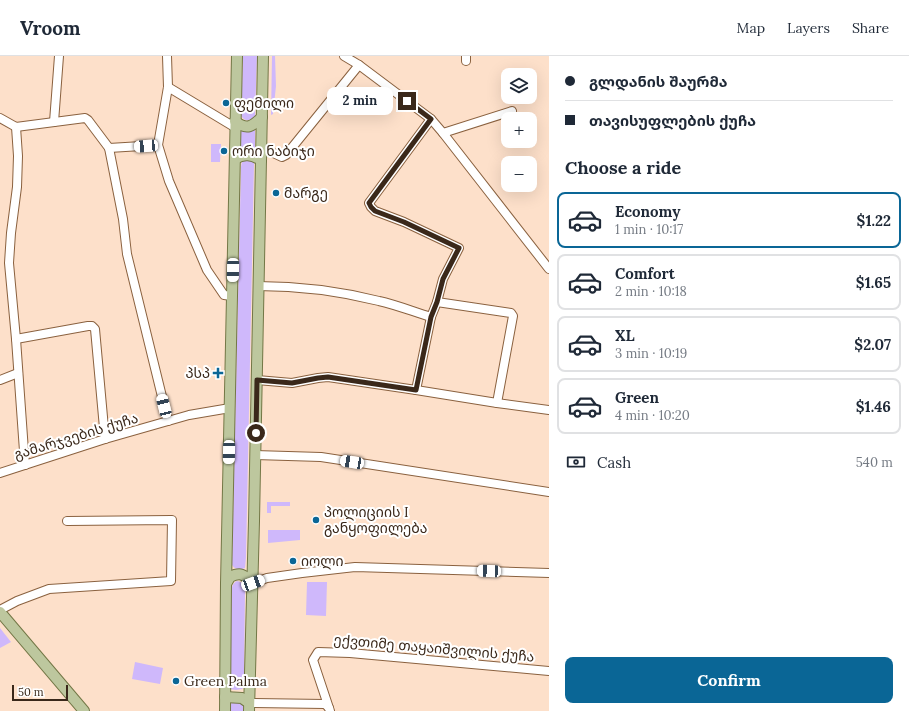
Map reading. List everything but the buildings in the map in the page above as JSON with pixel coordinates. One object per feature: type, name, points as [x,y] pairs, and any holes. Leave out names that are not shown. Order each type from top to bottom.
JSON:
[{"type":"main road","points":[[225,711],[226,584],[237,56]]},
{"type":"main road","points":[[249,707],[253,583],[263,56]]},
{"type":"main road","points":[[235,125],[248,127],[255,124],[262,117]]},
{"type":"main road","points":[[235,159],[247,155],[261,155]]},
{"type":"main road","points":[[226,584],[230,577],[239,574],[244,575],[253,583]]},
{"type":"main road","points":[[0,611],[84,711]]},
{"type":"main road","points":[[225,697],[242,698],[249,707]]},
{"type":"street","points":[[54,122],[59,56]]},
{"type":"street","points":[[167,56],[168,87],[158,145],[169,181],[207,270],[224,295],[232,296]]},
{"type":"street","points":[[344,56],[359,65],[431,119],[549,269]]},
{"type":"street","points":[[261,155],[269,151],[282,157],[286,155],[359,65]]},
{"type":"street","points":[[168,87],[235,125]]},
{"type":"street","points":[[443,133],[512,111]]},
{"type":"street","points":[[0,118],[16,127],[85,118],[110,148],[123,219],[127,254],[168,421]]},
{"type":"street","points":[[416,390],[431,317],[437,302],[443,279],[459,248],[404,222],[375,211],[369,203],[431,119]]},
{"type":"street","points":[[16,127],[18,187],[11,233],[9,263],[25,465]]},
{"type":"street","points":[[110,148],[158,145]]},
{"type":"street","points":[[258,286],[293,287],[345,294],[380,301],[431,317]]},
{"type":"street","points":[[437,302],[511,313],[513,316],[497,403]]},
{"type":"street","points":[[16,339],[88,326],[92,326],[95,329],[105,439]]},
{"type":"street","points":[[0,380],[18,373]]},
{"type":"street","points":[[257,380],[292,383],[328,377],[549,410]]},
{"type":"street","name":"გამარჯვების ქუჩა","points":[[0,473],[105,439],[189,415],[230,408]]},
{"type":"street","points":[[255,454],[321,457],[549,492]]},
{"type":"street","points":[[0,611],[17,601],[49,589],[171,581],[172,520],[67,521]]},
{"type":"street","points":[[253,583],[267,578],[302,572],[355,568],[549,573]]},
{"type":"street","name":"ექვთიმე თაყაიშვილის ქუჩა","points":[[330,709],[313,660],[318,652],[357,654],[549,671]]},
{"type":"street","points":[[249,707],[325,704],[330,709]]},
{"type":"shaded area","points":[[243,56],[257,56],[255,116],[248,120],[241,116]]},
{"type":"shaded area","points":[[272,56],[275,56],[276,86],[273,114],[271,115]]},
{"type":"shaded area","points":[[241,128],[248,132],[255,129],[255,152],[251,150],[244,150],[241,152]]},
{"type":"shaded area","points":[[211,144],[221,144],[220,162],[211,162]]},
{"type":"shaded area","points":[[245,160],[254,162],[246,557],[245,568],[236,569],[232,565],[241,167],[242,161]]},
{"type":"shaded area","points":[[267,502],[290,502],[290,506],[271,506],[271,513],[267,513]]},
{"type":"shaded area","points":[[268,530],[300,530],[300,540],[268,543]]},
{"type":"shaded area","points":[[237,581],[243,584],[245,590],[244,687],[236,690],[230,689],[230,687],[231,591],[233,585]]},
{"type":"shaded area","points":[[307,582],[327,582],[326,616],[306,615]]},
{"type":"shaded area","points":[[0,628],[11,642],[0,648]]},
{"type":"shaded area","points":[[135,662],[163,668],[160,684],[132,679]]},
{"type":"shaded area","points":[[237,700],[243,704],[243,711],[229,711],[231,704]]},
{"type":"place","name":"ფემილი","points":[[226,103]]},
{"type":"place","name":"ორი ნაბიჯი","points":[[224,151]]},
{"type":"place","name":"მარგე","points":[[276,193]]},
{"type":"place","name":"პსპ","points":[[218,373]]},
{"type":"place","name":"პოლიციის I განყოფილება","points":[[316,520]]},
{"type":"place","name":"იოლი","points":[[293,561]]},
{"type":"place","name":"Green Palma","points":[[176,681]]},
{"type":"route","points":[[256,433],[257,380],[292,383],[328,377],[416,390],[431,317],[437,302],[443,279],[459,248],[404,222],[375,211],[369,203],[431,119],[407,101]]}]
